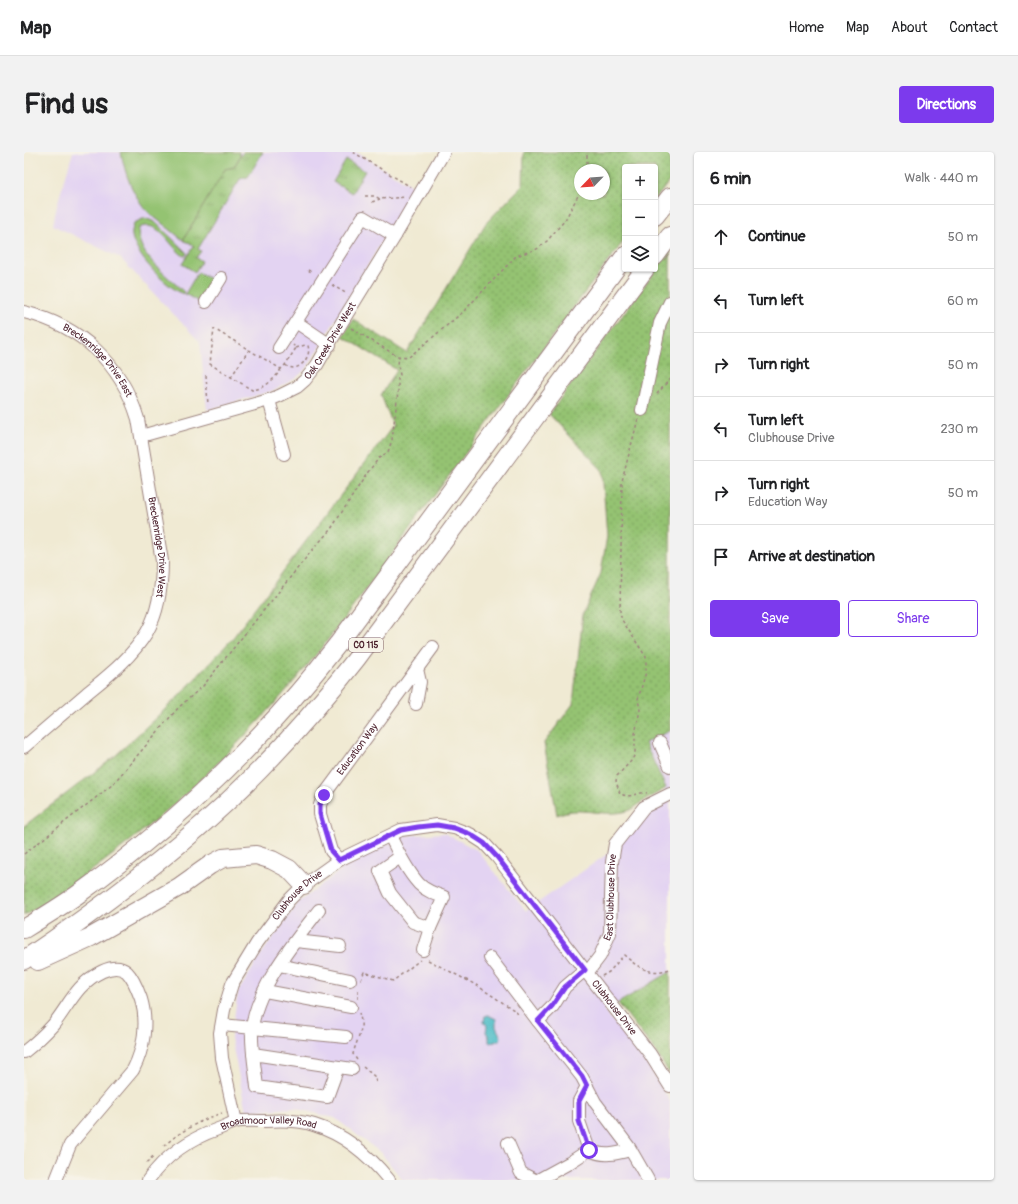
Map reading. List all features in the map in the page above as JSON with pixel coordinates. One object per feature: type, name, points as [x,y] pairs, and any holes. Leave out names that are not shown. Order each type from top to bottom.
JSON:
[{"type":"highway","points":[[658,212],[670,196]]},
{"type":"highway","points":[[658,252],[670,236]]},
{"type":"highway","name":"CO 115","points":[[24,929],[77,895],[126,858],[172,820],[212,784],[308,682],[338,644],[622,260]]},
{"type":"highway","name":"CO 115","points":[[24,960],[141,876],[187,838],[228,801],[326,697],[357,658],[643,272]]},
{"type":"highway","points":[[24,967],[91,938],[179,887],[210,865],[223,858],[256,855],[272,860],[289,869],[304,885]]},
{"type":"street","name":"Oak Creek Drive West","points":[[141,436],[269,400],[288,392],[305,380],[330,345],[342,322],[395,236],[444,152]]},
{"type":"street","points":[[279,348],[363,217],[395,236]]},
{"type":"street","points":[[206,302],[221,278]]},
{"type":"street","points":[[642,410],[660,323],[670,302]]},
{"type":"street","name":"Breckenridge Drive East","points":[[24,312],[49,319],[69,329],[85,340],[105,358],[120,377],[127,391],[133,404],[141,436]]},
{"type":"street","points":[[296,322],[330,345]]},
{"type":"street","points":[[269,400],[284,454]]},
{"type":"street","name":"Breckenridge Drive West","points":[[24,747],[122,663],[148,631],[159,596],[162,577],[162,561],[141,436]]},
{"type":"street","name":"Education Way","points":[[339,860],[331,851],[320,814],[320,805],[324,795],[433,647]]},
{"type":"street","points":[[416,669],[420,682],[416,704]]},
{"type":"street","points":[[660,743],[670,766]]},
{"type":"street","name":"East Clubhouse Drive","points":[[538,1021],[552,1006],[565,987],[588,974],[600,956],[610,932],[612,862],[615,844],[644,807],[665,796]]},
{"type":"street","name":"Clubhouse Drive","points":[[234,1117],[222,1058],[220,1033],[232,984],[257,943],[289,900],[304,885],[339,860],[401,830],[437,825],[454,828],[470,834],[484,843],[497,857],[650,1054],[670,1086]]},
{"type":"street","points":[[390,836],[400,857],[419,884],[431,892],[444,897],[430,928],[423,950]]},
{"type":"street","points":[[400,857],[380,871],[390,893],[413,922],[430,928]]},
{"type":"street","points":[[319,910],[284,955],[257,1004],[252,1028],[257,1087],[327,1097],[338,1067]]},
{"type":"street","points":[[296,941],[340,946]]},
{"type":"street","points":[[490,958],[582,1076],[595,1102],[630,1150],[648,1180]]},
{"type":"street","points":[[279,965],[350,980]]},
{"type":"street","points":[[24,1052],[53,1025],[79,988],[88,980],[101,972],[113,968],[120,968],[126,971],[130,976],[143,1008],[144,1027],[138,1061],[133,1070],[73,1141],[65,1155],[56,1180]]},
{"type":"street","points":[[265,991],[356,1005]]},
{"type":"street","points":[[222,1025],[346,1037]]},
{"type":"street","points":[[253,1054],[338,1067],[357,1066]]},
{"type":"street","points":[[587,1086],[579,1101],[579,1121],[589,1150],[595,1153],[614,1155],[630,1150]]},
{"type":"street","name":"Broadmoor Valley Road","points":[[148,1180],[166,1159],[184,1144],[234,1117],[283,1120],[314,1125],[345,1139],[361,1150],[374,1162],[389,1180]]},
{"type":"street","points":[[508,1143],[520,1173],[537,1180],[569,1163],[589,1150]]},
{"type":"path","points":[[353,152],[413,189]]},
{"type":"path","points":[[587,152],[587,164]]},
{"type":"path","points":[[364,196],[375,196],[380,199]]},
{"type":"path","points":[[372,202],[380,199],[408,197]]},
{"type":"path","points":[[342,322],[397,356],[409,357],[463,312],[516,256],[537,249],[547,241],[565,220],[576,200]]},
{"type":"path","points":[[281,369],[214,329],[210,364],[252,390],[260,388],[277,376],[296,348],[305,345],[308,346],[308,356],[304,362],[293,368],[285,365]]},
{"type":"path","points":[[292,344],[296,348]]},
{"type":"path","points":[[231,377],[248,350]]},
{"type":"path","points":[[24,854],[112,785],[178,708],[203,686],[309,554],[331,529],[368,472],[379,458],[388,452],[392,440],[398,392],[398,378],[400,375],[398,365],[400,356]]},
{"type":"path","points":[[206,375],[209,408]]},
{"type":"path","points":[[656,395],[670,379]]},
{"type":"path","points":[[272,380],[274,384]]},
{"type":"path","points":[[642,410],[636,422],[622,481],[620,613],[622,620],[646,656],[647,663],[646,672],[638,699],[640,710],[635,734],[635,754],[626,767],[619,772],[616,781],[620,794],[625,796],[634,796],[644,792],[665,796]]},
{"type":"path","points":[[588,974],[609,972],[624,955],[638,967],[647,971],[656,972],[670,969]]},
{"type":"path","points":[[376,1082],[374,1076],[357,1066],[353,1054],[357,1040],[362,1032],[362,1020],[356,1005],[358,984],[364,972],[392,982],[421,959],[429,961],[476,985],[514,1010],[522,1018]]},
{"type":"path","points":[[163,1147],[173,1138],[202,1121],[222,1113],[234,1117]]},
{"type":"path","points":[[144,1167],[153,1156]]},
{"type":"shaded area","points":[[73,152],[356,152],[414,187],[307,368],[296,378],[272,391],[207,410],[200,342],[120,258],[53,225],[57,205]]},
{"type":"shaded area","points":[[670,731],[670,972],[604,1010],[646,1062],[670,1101],[670,1180],[403,1180],[381,1153],[335,1118],[294,1108],[246,1111],[231,1038],[238,992],[264,950],[299,902],[343,868],[402,836],[444,833],[477,850],[526,911],[620,845],[634,827],[660,806],[666,788],[645,743]]},
{"type":"green space","points":[[121,152],[239,152],[240,156],[234,167],[225,169],[183,240],[149,213],[138,200],[127,177]]},
{"type":"green space","points":[[243,152],[263,152],[248,177],[240,179],[198,249],[201,251],[196,258],[202,261],[195,272],[182,264],[194,246],[183,240],[225,169],[234,167]]},
{"type":"green space","points":[[524,152],[670,152],[670,180],[658,196],[658,164],[622,164],[622,243],[345,618],[313,659],[266,713],[203,778],[134,838],[98,866],[62,892],[24,916],[24,826],[113,758],[179,696],[232,639],[393,426],[381,395],[397,370],[343,336],[353,319],[407,353],[486,223],[523,185]]},
{"type":"green space","points":[[346,160],[365,171],[352,193],[333,182]]},
{"type":"green space","points":[[145,218],[155,222],[187,253],[184,256],[158,230],[146,226],[139,228],[139,237],[147,255],[161,271],[184,292],[183,294],[168,284],[152,269],[134,244],[132,230],[134,223]]},
{"type":"green space","points":[[670,251],[670,731],[645,743],[666,788],[632,809],[626,811],[606,813],[574,811],[557,815],[544,743],[573,704],[583,614],[601,573],[607,536],[602,470],[549,414],[654,272],[658,272],[658,267]]},
{"type":"green space","points":[[198,272],[212,280],[199,302],[185,294]]},
{"type":"green space","points":[[670,972],[670,1074],[655,1051],[618,1003]]},
{"type":"water","points":[[488,1015],[496,1019],[496,1027],[501,1037],[500,1040],[491,1043],[489,1042],[489,1037],[486,1032],[487,1026],[484,1021],[485,1016]]},
{"type":"route","points":[[324,795],[320,805],[320,814],[331,851],[339,860],[401,830],[418,827],[437,825],[454,828],[470,834],[484,843],[497,857],[585,970],[565,987],[552,1006],[538,1021],[582,1076],[587,1086],[579,1101],[579,1121],[589,1150]]}]
